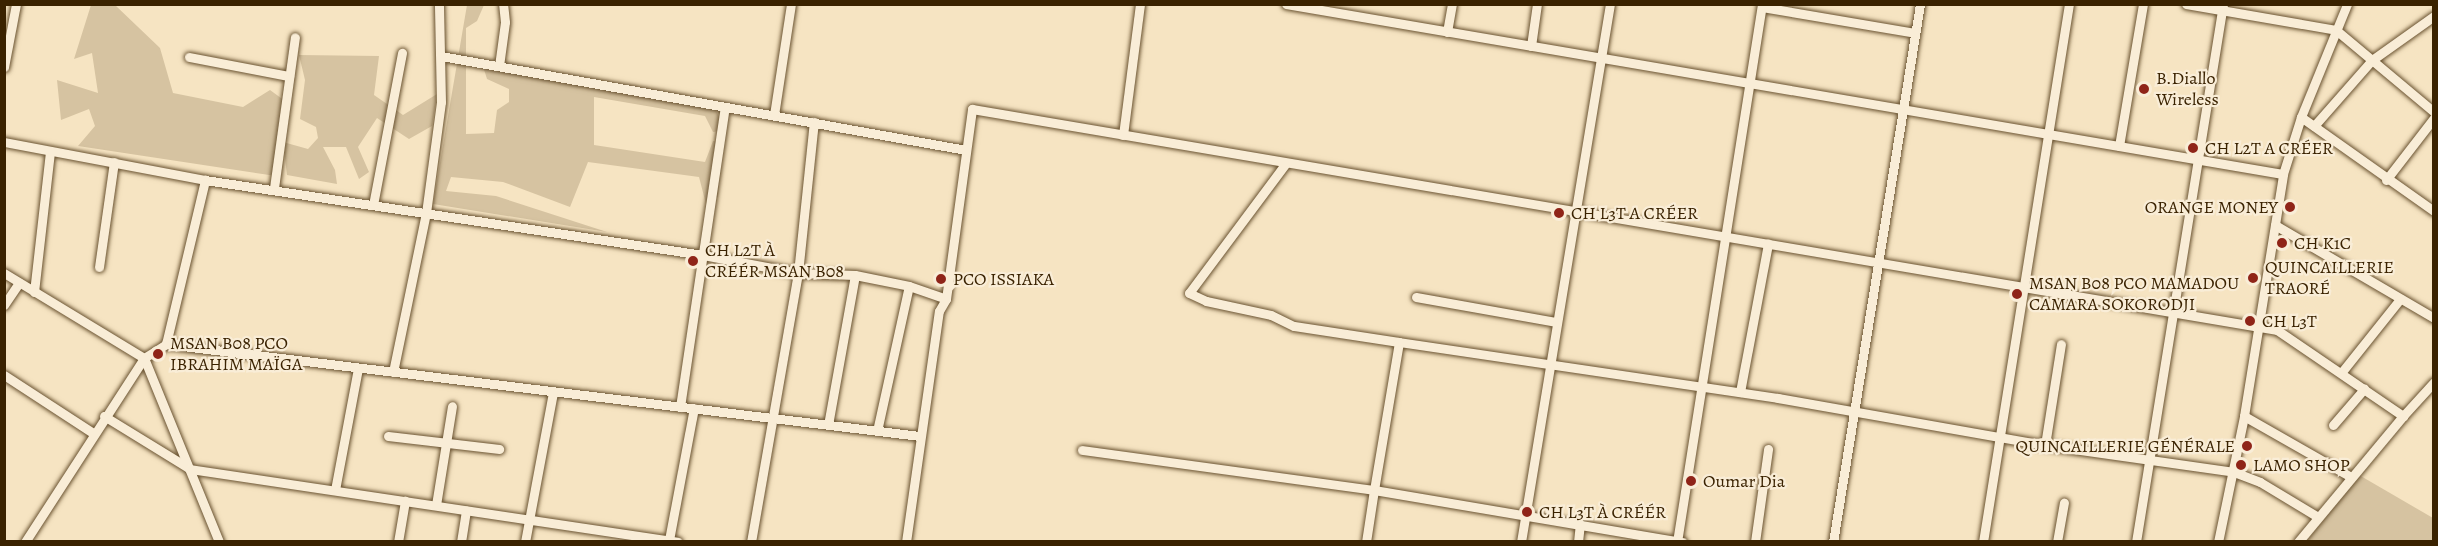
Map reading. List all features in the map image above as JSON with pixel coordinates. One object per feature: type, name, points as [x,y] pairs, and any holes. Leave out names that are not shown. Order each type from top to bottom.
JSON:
[{"type":"street","points":[[4,67],[16,4]]},
{"type":"street","points":[[393,372],[426,213],[441,102],[439,4]]},
{"type":"street","points":[[499,66],[505,22],[503,4]]},
{"type":"street","points":[[774,115],[791,4]]},
{"type":"street","points":[[1123,135],[1140,4]]},
{"type":"street","points":[[1286,4],[2283,174]]},
{"type":"street","points":[[1447,32],[1452,4]]},
{"type":"street","points":[[1531,46],[1537,4]]},
{"type":"street","points":[[1521,542],[1610,4]]},
{"type":"street","points":[[1833,542],[1920,4]]},
{"type":"street","points":[[1983,542],[2068,4]]},
{"type":"street","points":[[2120,146],[2143,4]]},
{"type":"street","points":[[2186,4],[2222,8],[2336,30],[2433,112]]},
{"type":"street","points":[[2218,542],[2244,416],[2283,174],[2301,117],[2347,4]]},
{"type":"street","points":[[1082,450],[1374,490],[1679,541],[1724,237],[1762,6],[1915,33]]},
{"type":"street","points":[[2136,542],[2222,8]]},
{"type":"street","points":[[2314,126],[2372,60],[2433,16]]},
{"type":"street","points":[[274,189],[295,37]]},
{"type":"street","points":[[373,205],[402,53]]},
{"type":"street","points":[[441,56],[966,150]]},
{"type":"street","points":[[189,57],[289,76]]},
{"type":"street","points":[[680,407],[725,107]]},
{"type":"street","points":[[906,542],[939,311],[946,299],[972,109],[2277,330],[2403,416]]},
{"type":"street","points":[[2301,117],[2386,180],[2433,211]]},
{"type":"street","points":[[2386,180],[2433,118]]},
{"type":"street","points":[[751,542],[770,418],[798,273],[813,122]]},
{"type":"street","points":[[4,142],[205,180],[703,255],[798,273],[855,275],[909,286],[946,299]]},
{"type":"street","points":[[34,292],[50,151]]},
{"type":"street","points":[[99,267],[114,162]]},
{"type":"street","points":[[1286,163],[1189,293],[1206,301],[1271,315],[1294,326],[1740,392],[2000,435],[2045,445],[2234,472],[2260,482],[2318,517]]},
{"type":"street","points":[[166,344],[205,180]]},
{"type":"street","points":[[2275,225],[2433,318]]},
{"type":"street","points":[[1740,392],[1768,244]]},
{"type":"street","points":[[4,273],[144,358],[219,542]]},
{"type":"street","points":[[828,425],[855,275]]},
{"type":"street","points":[[4,305],[19,283]]},
{"type":"street","points":[[877,430],[909,286]]},
{"type":"street","points":[[1416,297],[1557,322]]},
{"type":"street","points":[[2341,373],[2400,299]]},
{"type":"street","points":[[1366,542],[1399,342]]},
{"type":"street","points":[[25,542],[93,433],[144,358],[166,344],[920,436]]},
{"type":"street","points":[[2045,445],[2061,344]]},
{"type":"street","points":[[335,490],[358,368]]},
{"type":"street","points":[[4,375],[93,433]]},
{"type":"street","points":[[2298,542],[2350,477],[2433,382]]},
{"type":"street","points":[[2333,425],[2364,389]]},
{"type":"street","points":[[525,542],[554,392]]},
{"type":"street","points":[[436,505],[452,406]]},
{"type":"street","points":[[104,416],[190,469],[674,541],[694,408]]},
{"type":"street","points":[[2244,416],[2350,477]]},
{"type":"street","points":[[388,436],[499,448]]},
{"type":"street","points":[[1755,542],[1768,449]]},
{"type":"street","points":[[398,542],[405,501]]},
{"type":"street","points":[[2057,542],[2064,503]]},
{"type":"street","points":[[461,542],[466,510]]},
{"type":"street","points":[[1578,542],[1580,524]]},
{"type":"shaded area","points":[[91,5],[115,5],[160,48],[173,93],[243,107],[270,90],[285,101],[276,176],[78,146],[95,126],[89,109],[61,120],[57,80],[98,93],[92,53],[74,59]]},
{"type":"shaded area","points":[[467,5],[484,5],[477,21],[466,28],[466,134],[494,133],[497,110],[509,102],[509,89],[487,79],[481,60],[714,107],[726,130],[713,132],[705,116],[594,97],[594,145],[705,162],[713,141],[723,142],[718,197],[706,204],[699,177],[588,162],[570,207],[503,182],[451,177],[446,191],[496,196],[607,232],[433,204]]},
{"type":"shaded area","points":[[299,55],[379,56],[374,95],[403,115],[437,94],[432,126],[409,139],[377,118],[358,147],[369,172],[359,179],[346,147],[323,147],[335,170],[337,184],[287,175],[283,142],[308,149],[318,138],[316,127],[300,119],[305,80]]},
{"type":"shaded area","points":[[2359,475],[2433,518],[2432,541],[2306,542]]},
{"type":"place","name":"B.Diallo Wireless","points":[[2144,89]]},
{"type":"place","name":"CH L2T A CRÉER","points":[[2193,148]]},
{"type":"place","name":"ORANGE MONEY","points":[[2290,207]]},
{"type":"place","name":"CH L3T A CRÉER","points":[[1559,213]]},
{"type":"place","name":"CH K1C","points":[[2282,243]]},
{"type":"place","name":"CH L2T À CRÉÉR MSAN B08","points":[[693,261]]},
{"type":"place","name":"QUINCAILLERIE TRAORÉ","points":[[2253,278]]},
{"type":"place","name":"PCO ISSIAKA","points":[[941,279]]},
{"type":"place","name":"MSAN B08 PCO MAMADOU CAMARA SOKORODJI","points":[[2017,294]]},
{"type":"place","name":"CH L3T","points":[[2250,321]]},
{"type":"place","name":"MSAN B08 PCO IBRAHIM MAÏGA","points":[[158,354]]},
{"type":"place","name":"QUINCAILLERIE GÉNÉRALE","points":[[2247,446]]},
{"type":"place","name":"LAMO SHOP","points":[[2241,465]]},
{"type":"place","name":"Oumar Dia","points":[[1691,481]]},
{"type":"place","name":"CH L3T À CRÉÉR","points":[[1527,512]]}]
